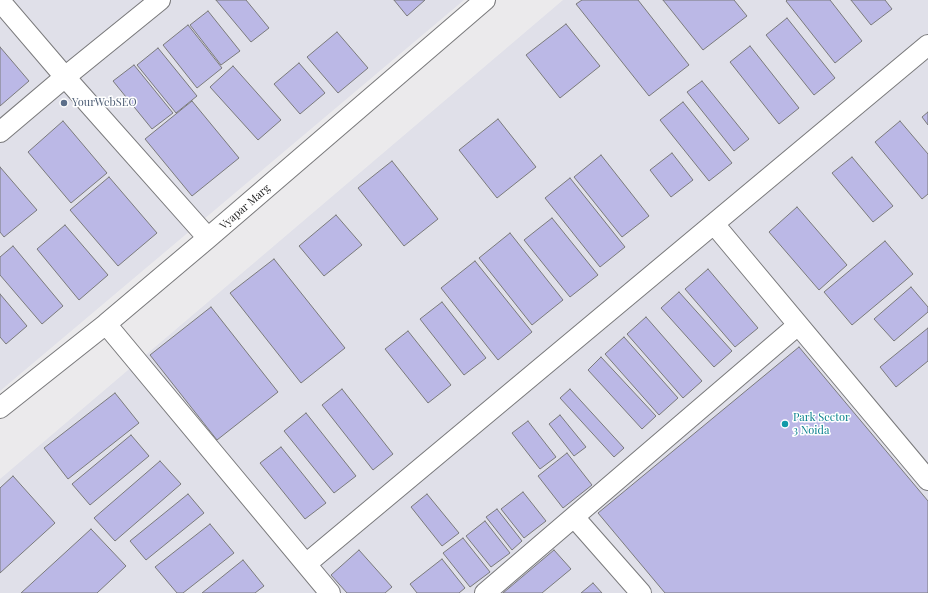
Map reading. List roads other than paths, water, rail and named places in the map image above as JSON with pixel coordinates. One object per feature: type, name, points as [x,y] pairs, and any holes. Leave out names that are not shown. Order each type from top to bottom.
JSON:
[{"type":"street","points":[[0,132],[160,0]]},
{"type":"street","points":[[0,1],[65,77],[208,238]]},
{"type":"street","name":"Vyapar Marg","points":[[0,408],[106,324],[208,238],[481,1]]},
{"type":"street","points":[[306,564],[928,45]]},
{"type":"street","points":[[714,224],[928,480]]},
{"type":"street","points":[[106,324],[330,593]]},
{"type":"street","points":[[485,593],[798,325]]},
{"type":"street","points":[[574,517],[640,593]]},
{"type":"place","name":"YourWebSEO","points":[[64,103]]},
{"type":"place","name":"Park Sector 3 Noida","points":[[785,424]]}]
